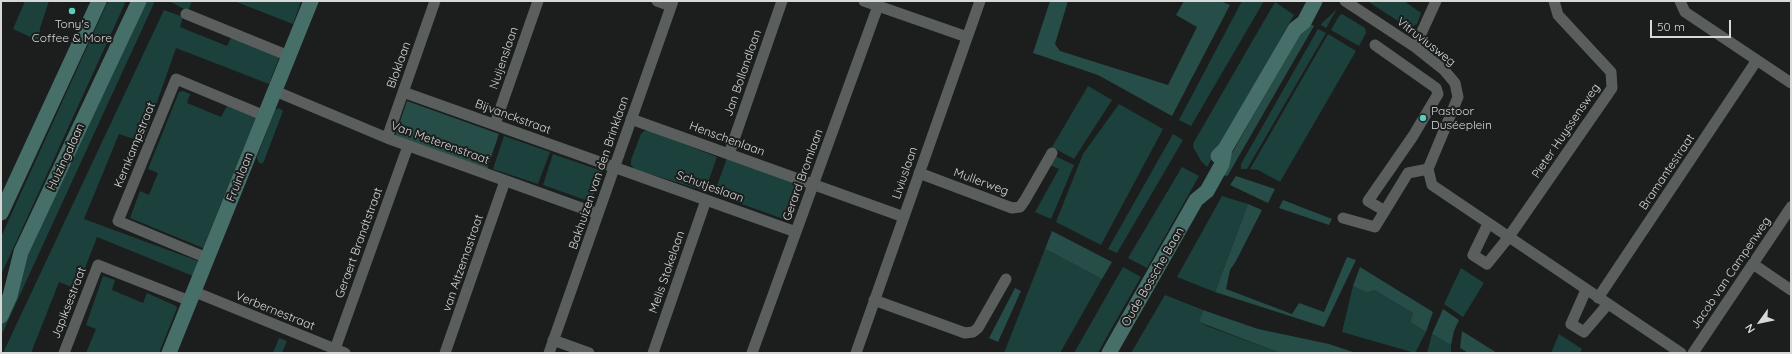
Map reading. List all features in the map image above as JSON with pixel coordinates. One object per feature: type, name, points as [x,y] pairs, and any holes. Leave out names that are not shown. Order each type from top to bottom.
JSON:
[{"type":"street","points":[[1,212],[99,1]]},
{"type":"street","name":"Huizingalaan","points":[[1,316],[10,296],[21,252],[139,1]]},
{"type":"street","name":"Fruinlaan","points":[[169,353],[311,1]]},
{"type":"street","name":"Bloklaan","points":[[387,138],[435,1]]},
{"type":"street","name":"Nuijenslaan","points":[[495,124],[538,1]]},
{"type":"street","points":[[657,1],[672,4]]},
{"type":"street","name":"Jan Bollandlaan","points":[[729,154],[782,1]]},
{"type":"street","points":[[864,1],[966,37]]},
{"type":"street","name":"Liviuslaan","points":[[856,353],[966,37],[980,1]]},
{"type":"street","name":"Oude Bossche Baan","points":[[1109,353],[1196,200],[1198,186],[1214,160],[1225,149],[1295,29],[1297,18],[1306,1]]},
{"type":"street","name":"Oude Bossche Baan","points":[[1295,29],[1304,22],[1315,1]]},
{"type":"street","name":"Vitruviusweg","points":[[1345,1],[1415,48],[1444,70],[1455,83],[1458,97],[1428,169]]},
{"type":"street","points":[[1415,48],[1436,1]]},
{"type":"street","name":"Pieter Huyssensweg","points":[[1488,224],[1473,255],[1487,264],[1508,238],[1612,88],[1611,72],[1558,15],[1554,1]]},
{"type":"street","points":[[1680,1],[1685,12],[1791,83]]},
{"type":"street","name":"Bakhuizen van den Brinklaan","points":[[549,353],[672,4]]},
{"type":"street","name":"Gerard Bromlaan","points":[[752,353],[878,6]]},
{"type":"street","points":[[186,14],[289,56]]},
{"type":"street","points":[[1375,45],[1436,88],[1438,94],[1413,136],[1368,201],[1385,211]]},
{"type":"street","name":"Bramantestraat","points":[[1598,298],[1757,60]]},
{"type":"street","name":"Kernkampstraat","points":[[207,258],[118,221],[176,79],[264,116]]},
{"type":"street","name":"Van Meterenstraat","points":[[275,91],[408,146],[598,214]]},
{"type":"street","name":"Bijvanckstraat","points":[[403,92],[614,167]]},
{"type":"street","name":"Henschenlaan","points":[[632,119],[904,217]]},
{"type":"street","name":"Geraert Brandtstraat","points":[[340,351],[408,146]]},
{"type":"street","name":"Mullerweg","points":[[919,173],[1012,208],[1020,206],[1026,200],[1052,153]]},
{"type":"street","name":"Schutjeslaan","points":[[614,167],[796,232]]},
{"type":"street","points":[[1343,218],[1375,227],[1408,173],[1428,169],[1432,186],[1681,353]]},
{"type":"street","name":"van Aitzemastraat","points":[[445,353],[505,181]]},
{"type":"street","name":"Melis Stokelaan","points":[[653,353],[706,200]]},
{"type":"street","name":"Jacob van Campenweg","points":[[1693,353],[1791,207]]},
{"type":"street","points":[[1753,264],[1791,290]]},
{"type":"street","name":"Japiksestraat","points":[[64,353],[98,265],[192,297]]},
{"type":"street","points":[[874,300],[966,333],[973,332],[978,328],[1006,279]]},
{"type":"street","points":[[1586,290],[1571,324],[1577,328],[1584,332],[1608,304]]},
{"type":"street","name":"Verbernestraat","points":[[192,297],[340,351]]},
{"type":"street","points":[[553,340],[583,352]]},
{"type":"shaded area","points":[[25,1],[49,1],[40,28],[39,41],[13,29]]},
{"type":"shaded area","points":[[108,1],[126,1],[1,275],[1,237]]},
{"type":"shaded area","points":[[143,1],[155,1],[1,336],[1,326],[13,298],[26,253]]},
{"type":"shaded area","points":[[169,1],[192,1],[188,11]]},
{"type":"shaded area","points":[[234,1],[301,1],[293,24]]},
{"type":"shaded area","points":[[1242,1],[1264,1],[1191,126],[1179,120]]},
{"type":"shaded area","points":[[1367,1],[1404,1],[1421,13],[1417,24],[1409,28]]},
{"type":"shaded area","points":[[1275,2],[1294,15],[1207,167],[1201,161],[1193,147],[1194,142]]},
{"type":"shaded area","points":[[1337,9],[1326,28],[1321,25],[1322,23]]},
{"type":"shaded area","points":[[164,10],[183,17],[180,27],[227,46],[232,36],[280,55],[269,84],[176,48],[143,142],[119,134],[84,219],[198,261],[193,276],[97,237],[77,289],[59,282],[31,353],[3,353]]},
{"type":"shaded area","points":[[1342,14],[1365,28],[1366,33],[1359,46],[1331,30],[1339,16]]},
{"type":"shaded area","points":[[1318,29],[1326,33],[1247,169],[1241,169],[1241,164]]},
{"type":"shaded area","points":[[1328,34],[1356,51],[1280,182],[1258,170],[1250,169]]},
{"type":"shaded area","points":[[1088,86],[1112,100],[1074,159],[1052,147]]},
{"type":"shaded area","points":[[183,91],[190,94],[187,103],[221,117],[227,106],[256,117],[203,248],[130,218],[140,191],[149,195],[158,173],[148,169],[179,92]]},
{"type":"shaded area","points":[[1119,104],[1163,129],[1101,245],[1056,222],[1083,154]]},
{"type":"shaded area","points":[[279,108],[283,111],[262,164],[258,162],[257,157],[275,110]]},
{"type":"shaded area","points":[[648,130],[717,157],[705,191],[634,169],[631,165],[631,160],[641,134]]},
{"type":"shaded area","points":[[1173,134],[1183,140],[1117,253],[1108,249]]},
{"type":"shaded area","points":[[504,136],[550,152],[538,184],[493,169]]},
{"type":"shaded area","points":[[553,154],[602,171],[591,202],[543,185]]},
{"type":"shaded area","points":[[1055,156],[1074,165],[1051,219],[1035,212],[1059,169],[1050,165]]},
{"type":"shaded area","points":[[727,158],[802,185],[789,221],[714,194]]},
{"type":"shaded area","points":[[1182,167],[1199,176],[1147,268],[1128,258]]},
{"type":"shaded area","points":[[1222,196],[1248,204],[1215,292],[1177,277]]},
{"type":"shaded area","points":[[1045,249],[1102,279],[1060,353],[1004,353]]},
{"type":"shaded area","points":[[1123,267],[1141,277],[1098,353],[1074,353]]},
{"type":"shaded area","points":[[1461,268],[1484,283],[1463,317],[1444,304]]},
{"type":"shaded area","points":[[103,276],[115,280],[112,290],[143,303],[147,293],[176,306],[177,308],[159,353],[86,353],[96,329],[86,325]]},
{"type":"shaded area","points":[[1353,286],[1367,293],[1374,290],[1413,313],[1410,322],[1426,332],[1415,353],[1342,332]]},
{"type":"shaded area","points":[[1165,295],[1203,310],[1199,322],[1280,353],[1131,353]]},
{"type":"shaded area","points":[[1432,334],[1451,345],[1451,353],[1427,353]]},
{"type":"shaded area","points":[[1559,334],[1582,349],[1580,353],[1551,353]]},
{"type":"shaded area","points":[[279,338],[287,341],[282,353],[273,353]]},
{"type":"green space","points":[[1050,1],[1068,1],[1055,44],[1060,51],[1168,85],[1197,27],[1176,15],[1184,1],[1221,1],[1230,5],[1172,116],[1098,75],[1033,53]]},
{"type":"green space","points":[[1307,22],[1314,26],[1228,175],[1226,176],[1220,174]]},
{"type":"green space","points":[[407,101],[499,134],[487,169],[395,136]]},
{"type":"green space","points":[[1236,176],[1275,189],[1268,203],[1230,185]]},
{"type":"green space","points":[[1283,200],[1332,219],[1329,225],[1279,208]]},
{"type":"green space","points":[[1248,204],[1262,210],[1230,270],[1226,289],[1292,314],[1299,303],[1324,312],[1347,257],[1356,260],[1324,327],[1215,292]]},
{"type":"green space","points":[[1052,231],[1112,262],[1102,279],[1045,249]]},
{"type":"green space","points":[[1360,267],[1433,312],[1426,332],[1410,322],[1413,313],[1374,290],[1367,293],[1353,286]]},
{"type":"green space","points":[[1015,288],[1021,291],[998,342],[989,338]]},
{"type":"green space","points":[[1443,309],[1459,320],[1454,331],[1451,345],[1432,334]]},
{"type":"green space","points":[[1203,310],[1258,329],[1329,344],[1356,353],[1280,353],[1199,322]]},
{"type":"green space","points":[[1462,331],[1497,353],[1468,353],[1460,348]]},
{"type":"place","name":"Tony's Coffee & More","points":[[72,11]]},
{"type":"place","name":"Pastoor Duséeplein","points":[[1423,118]]}]
